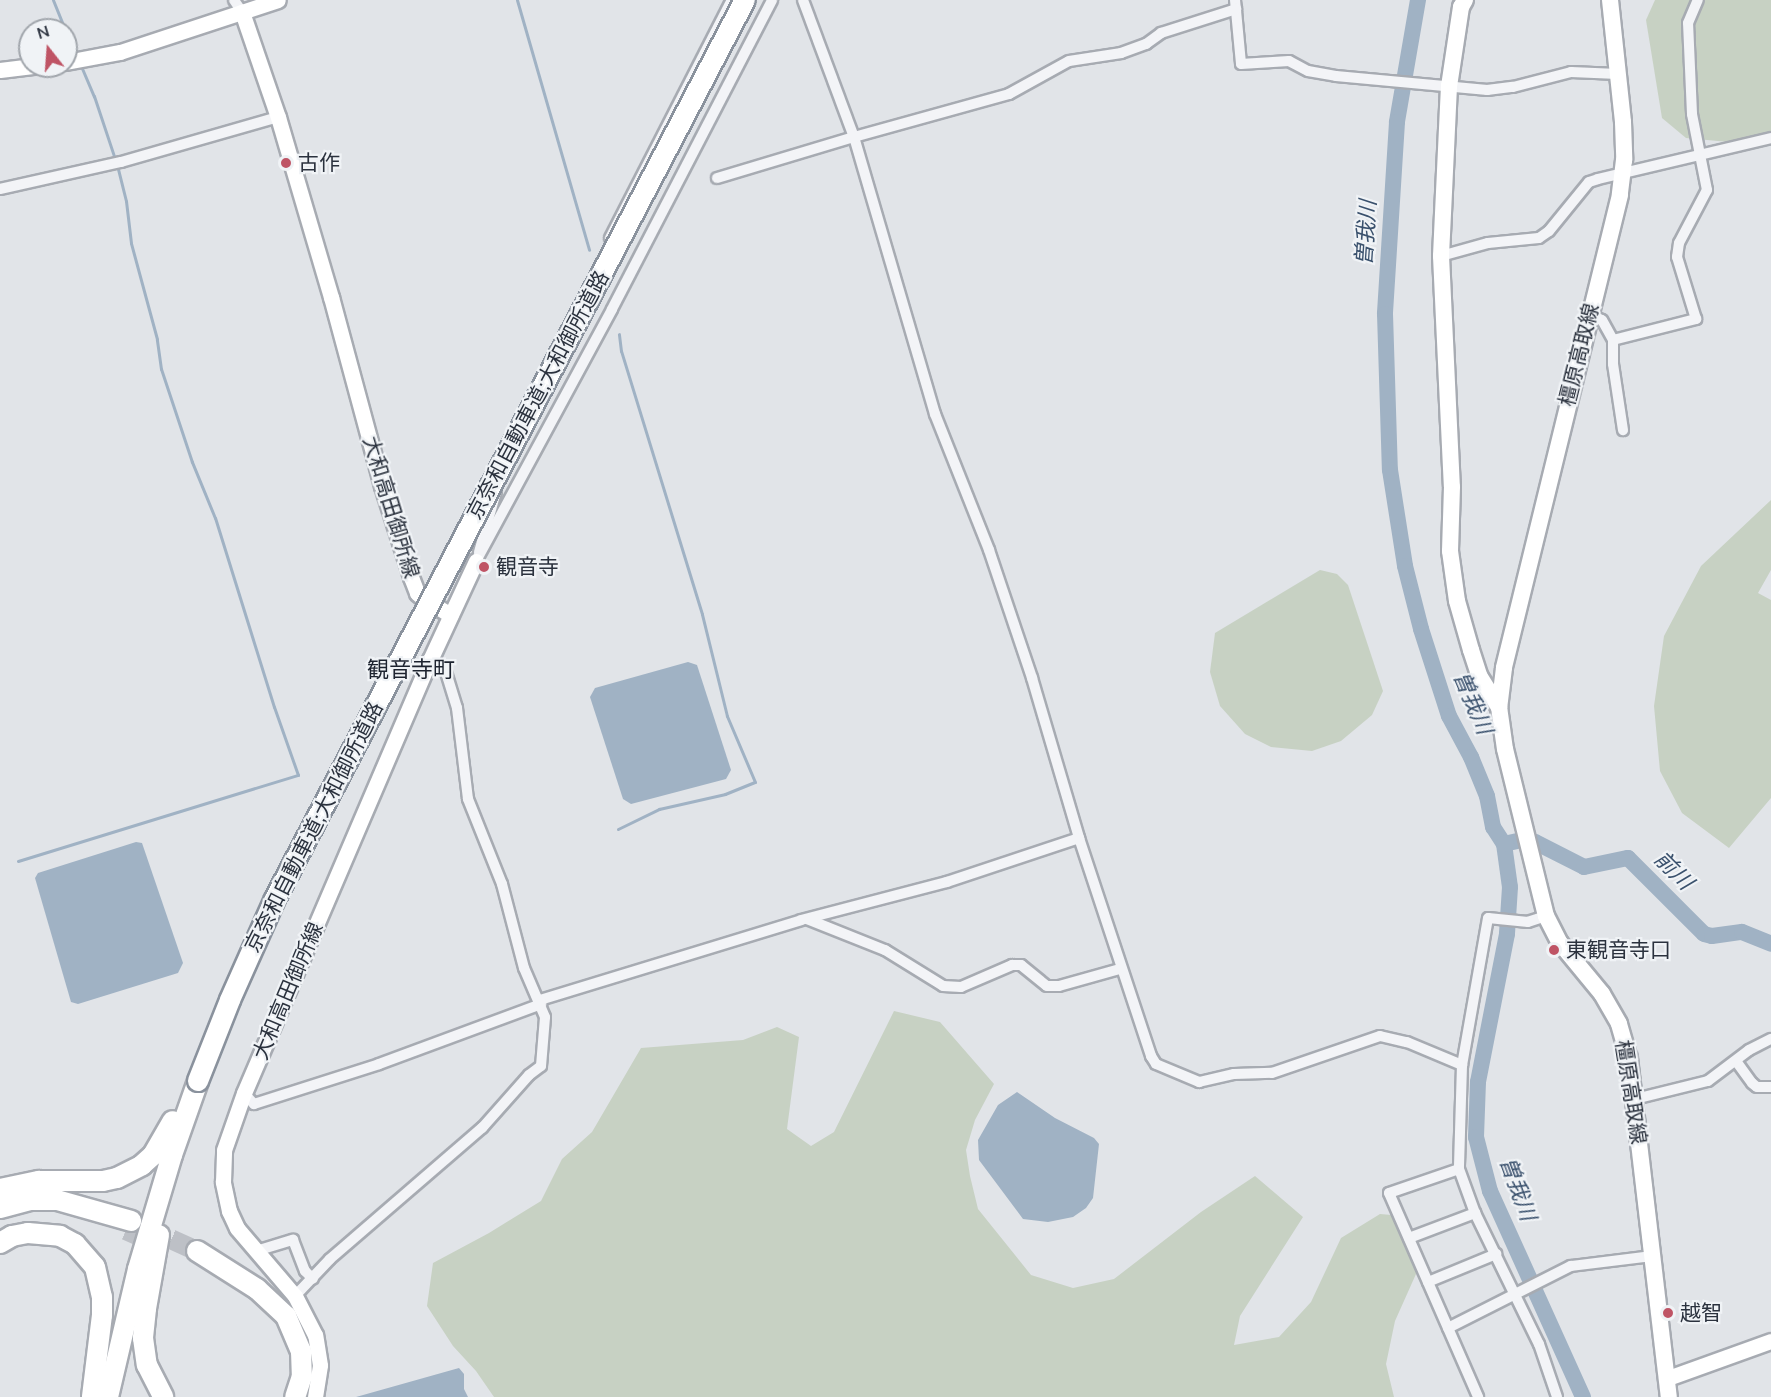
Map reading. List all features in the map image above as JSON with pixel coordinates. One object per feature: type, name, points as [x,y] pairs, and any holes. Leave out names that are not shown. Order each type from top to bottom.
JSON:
[{"type":"highway","name":"京奈和自動車道;大和御所道路","points":[[108,1397],[126,1316],[150,1227],[197,1078],[275,899],[746,0]]},
{"type":"highway","points":[[0,1190],[39,1181],[104,1181],[130,1173],[142,1165],[163,1142],[187,1087],[197,1078]]},
{"type":"highway","points":[[163,1397],[147,1365],[144,1325],[164,1214],[197,1078]]},
{"type":"highway","points":[[0,1209],[30,1200],[57,1200],[128,1226],[50,1210],[22,1212],[0,1220]]},
{"type":"highway","points":[[0,1243],[12,1236],[28,1233],[60,1236],[81,1250],[95,1267],[101,1289],[102,1315],[92,1397]]},
{"type":"highway","points":[[283,1397],[292,1364],[287,1340],[282,1330],[253,1299],[194,1256],[256,1289],[286,1316],[301,1351],[302,1376],[295,1397]]},
{"type":"main road","points":[[78,60],[120,52],[238,6],[278,0]]},
{"type":"main road","name":"橿原高取線","points":[[1465,0],[1461,7],[1449,86],[1441,256],[1452,487],[1451,565],[1460,614],[1480,677],[1499,707]]},
{"type":"main road","name":"橿原高取線","points":[[1610,0],[1623,122],[1623,174],[1504,668],[1499,707],[1503,736],[1546,916],[1560,944],[1602,994],[1618,1024],[1629,1058],[1669,1397]]},
{"type":"main road","name":"大和高田御所線","points":[[238,6],[278,117],[331,297],[382,486],[411,577],[417,593],[451,615],[244,1093],[224,1150],[223,1182],[229,1211],[237,1228],[295,1296],[315,1335],[320,1365],[316,1397]]},
{"type":"main road","points":[[0,70],[18,68]]},
{"type":"main road","points":[[451,615],[476,561]]},
{"type":"main road","points":[[1668,1378],[1771,1341]]},
{"type":"street","points":[[476,561],[487,520],[527,399],[732,0]]},
{"type":"street","points":[[476,561],[601,329],[772,0]]},
{"type":"street","points":[[803,0],[854,136],[935,414],[989,550],[1032,678],[1079,838],[1150,1056],[1156,1064],[1189,1080],[1199,1082],[1234,1074],[1272,1073],[1380,1036],[1407,1042],[1462,1065]]},
{"type":"street","points":[[1613,340],[1696,319],[1677,257],[1679,243],[1707,190],[1692,114],[1688,23],[1698,0]]},
{"type":"street","points":[[717,178],[854,136],[1009,94],[1069,61],[1121,53],[1146,44],[1161,33],[1235,5],[1240,64],[1289,62],[1308,71],[1486,90],[1513,87],[1571,72],[1618,74]]},
{"type":"street","points":[[0,189],[117,163],[278,117]]},
{"type":"street","points":[[1441,256],[1488,243],[1539,238],[1549,231],[1589,182],[1771,138]]},
{"type":"street","points":[[1589,314],[1602,320],[1613,340],[1612,364],[1623,430]]},
{"type":"street","points":[[295,1296],[330,1259],[482,1128],[541,1066],[546,1029],[540,1002],[524,968],[502,884],[468,799],[457,708],[445,669],[430,660]]},
{"type":"street","points":[[244,1093],[254,1104],[379,1064],[540,1002],[807,919],[947,882],[1079,838]]},
{"type":"street","points":[[1546,916],[1528,922],[1488,918],[1462,1065],[1459,1169],[1475,1213],[1517,1293],[1539,1344],[1554,1396]]},
{"type":"street","points":[[807,919],[885,950],[943,986],[961,987],[1012,965],[1021,965],[1047,986],[1059,986],[1120,969]]},
{"type":"street","points":[[1635,1099],[1708,1081],[1749,1050],[1771,1039]]},
{"type":"street","points":[[1736,1061],[1757,1087],[1771,1087]]},
{"type":"street","points":[[1459,1169],[1389,1193],[1478,1397]]},
{"type":"street","points":[[1409,1238],[1475,1213]]},
{"type":"street","points":[[256,1251],[293,1240],[305,1271],[313,1279]]},
{"type":"street","points":[[1428,1282],[1496,1254]]},
{"type":"street","points":[[1448,1328],[1571,1266],[1653,1256]]},
{"type":"green space","points":[[1655,0],[1771,0],[1771,146],[1686,138],[1662,118],[1646,20]]},
{"type":"green space","points":[[1771,500],[1771,570],[1758,593],[1771,600],[1771,798],[1729,848],[1682,813],[1660,771],[1654,706],[1664,636],[1701,566]]},
{"type":"green space","points":[[1320,570],[1337,574],[1348,585],[1383,691],[1372,715],[1341,741],[1312,751],[1271,747],[1245,734],[1220,706],[1210,672],[1215,633]]},
{"type":"green space","points":[[894,1011],[940,1022],[994,1084],[975,1120],[966,1150],[970,1176],[978,1209],[1031,1275],[1073,1288],[1114,1279],[1201,1212],[1255,1176],[1303,1217],[1240,1316],[1234,1345],[1279,1337],[1311,1302],[1341,1238],[1380,1214],[1403,1216],[1417,1247],[1416,1274],[1395,1321],[1386,1364],[1394,1397],[494,1397],[476,1371],[453,1346],[427,1306],[433,1263],[489,1233],[541,1201],[562,1159],[592,1132],[641,1048],[743,1040],[777,1027],[799,1037],[787,1129],[811,1146],[834,1132]]},
{"type":"water","points":[[688,662],[697,665],[731,770],[726,779],[631,804],[623,799],[590,697],[595,688]]},
{"type":"water","points":[[136,842],[142,843],[183,963],[178,973],[78,1004],[71,1002],[35,878],[38,873]]},
{"type":"water","points":[[1017,1092],[1055,1118],[1094,1138],[1099,1144],[1093,1198],[1086,1208],[1073,1217],[1048,1222],[1023,1219],[979,1160],[978,1140],[998,1105]]},
{"type":"water","points":[[459,1368],[464,1374],[464,1389],[468,1397],[356,1397]]},
{"type":"waterway","points":[[53,0],[60,18]]},
{"type":"waterway","points":[[517,0],[589,250]]},
{"type":"waterway","name":"曽我川","points":[[1418,0],[1397,122],[1385,314],[1390,470],[1405,566],[1421,629],[1449,716],[1471,757],[1487,796],[1493,827],[1504,844],[1510,887],[1507,934],[1478,1082],[1476,1137],[1490,1191],[1583,1397]]},
{"type":"waterway","points":[[81,66],[94,96],[115,159]]},
{"type":"waterway","points":[[18,861],[298,775],[274,707],[215,518],[192,462],[161,369],[157,339],[131,243],[126,201],[117,166]]},
{"type":"waterway","points":[[618,829],[659,809],[725,794],[755,782],[727,716],[702,614],[621,351],[619,334]]},
{"type":"waterway","name":"前川","points":[[1504,844],[1521,840],[1535,842],[1584,867],[1628,858],[1704,934],[1712,936],[1742,932],[1771,944]]},
{"type":"tunnel","points":[[144,1227],[197,1251]]},
{"type":"tunnel","points":[[126,1230],[157,1244]]},
{"type":"place","name":"古作","points":[[286,163]]},
{"type":"place","name":"観音寺","points":[[484,567]]},
{"type":"place","name":"東観音寺口","points":[[1554,950]]},
{"type":"place","name":"越智","points":[[1668,1313]]},
{"type":"district","name":"観音寺町","points":[[411,671]]}]
